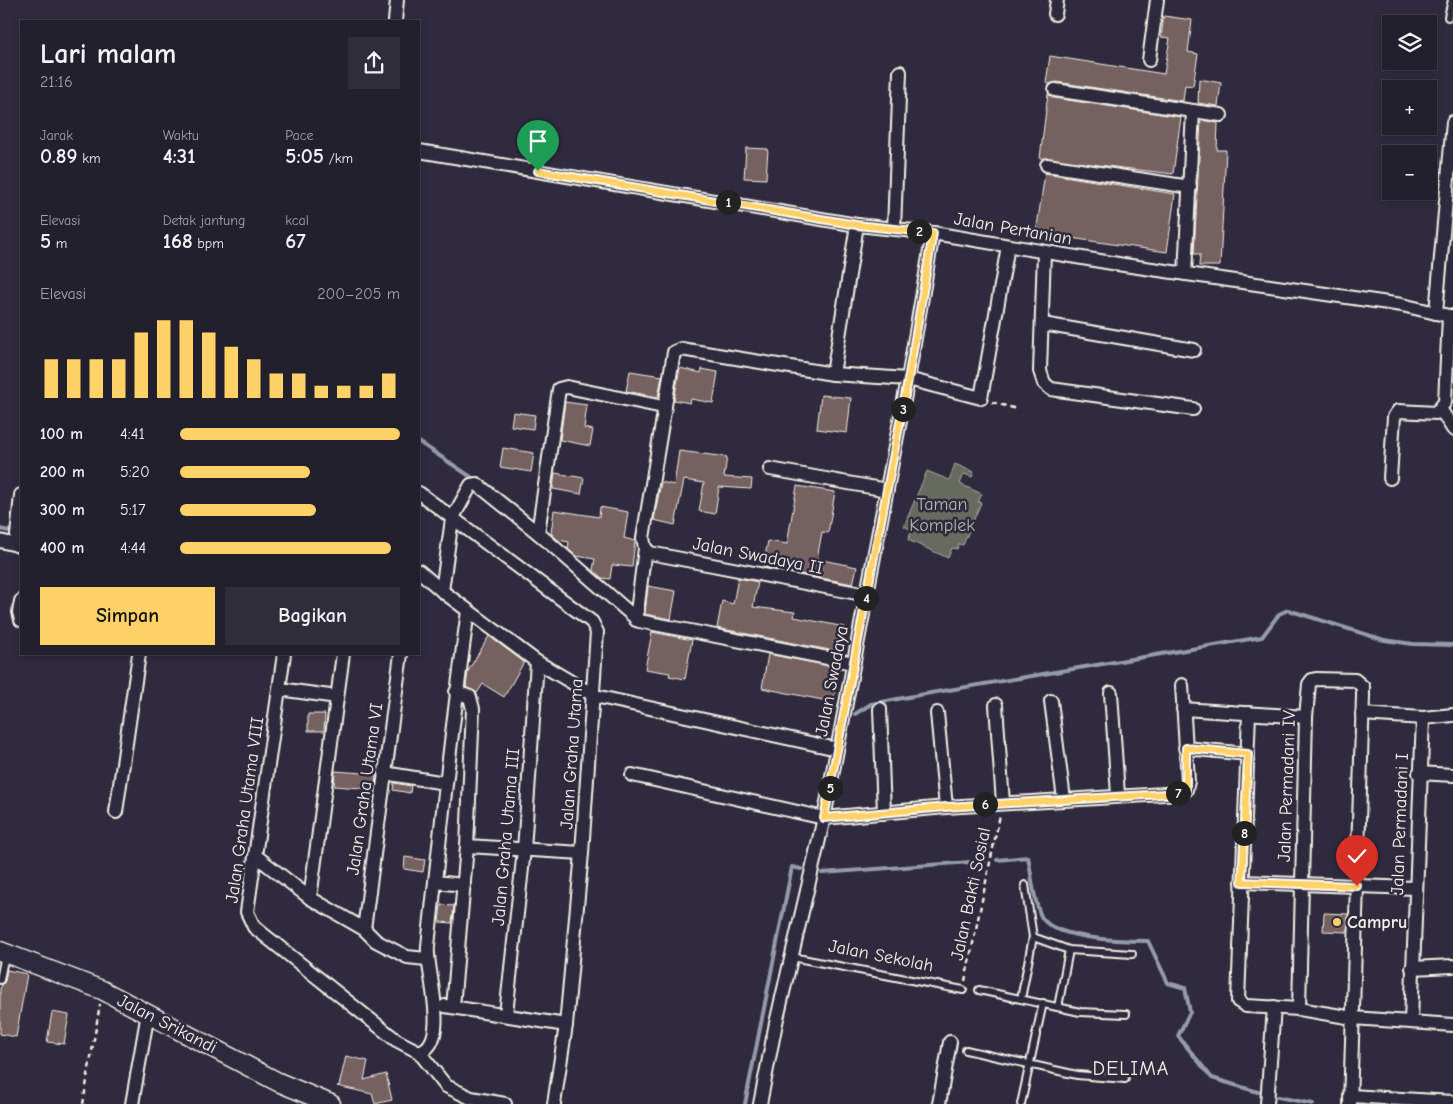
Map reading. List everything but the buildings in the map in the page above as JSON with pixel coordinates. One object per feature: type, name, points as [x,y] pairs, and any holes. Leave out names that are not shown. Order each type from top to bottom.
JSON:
[{"type":"main road","name":"Jalan Srikandi","points":[[2,952],[102,990],[278,1082],[331,1104]]},
{"type":"street","points":[[395,20],[396,0]]},
{"type":"street","points":[[1055,14],[1057,0]]},
{"type":"street","points":[[1150,60],[1157,0]]},
{"type":"street","points":[[894,229],[900,72]]},
{"type":"street","points":[[1055,90],[1221,115]]},
{"type":"street","points":[[1185,274],[1193,111]]},
{"type":"street","points":[[1436,313],[1453,122]]},
{"type":"street","name":"Jalan Pertanian","points":[[420,151],[857,225],[933,233],[1185,274],[1402,305],[1451,316]]},
{"type":"street","points":[[1047,165],[1190,187]]},
{"type":"street","points":[[833,374],[857,225]]},
{"type":"street","name":"Jalan Swadaya","points":[[760,1104],[824,818],[908,380],[933,233]]},
{"type":"street","points":[[636,620],[645,548],[642,538],[671,357],[677,350],[833,374],[908,380],[981,398],[1008,246]]},
{"type":"street","points":[[1044,252],[1040,372],[1044,383],[1048,387],[1193,409]]},
{"type":"street","points":[[1390,478],[1394,416],[1398,411],[1429,414],[1441,410],[1445,402],[1451,316]]},
{"type":"street","points":[[1043,324],[1194,350]]},
{"type":"street","points":[[538,533],[559,389],[567,387],[663,407]]},
{"type":"street","points":[[1441,410],[1453,429]]},
{"type":"street","points":[[770,469],[887,490]]},
{"type":"street","points":[[442,592],[452,519],[469,488],[482,486],[636,620],[853,663]]},
{"type":"street","name":"Jalan Graha Utama","points":[[420,494],[592,622],[597,632],[595,696],[582,853],[566,1025],[554,1104]]},
{"type":"street","points":[[1,546],[19,546],[20,520]]},
{"type":"street","name":"Jalan Swadaya II","points":[[645,548],[650,553],[867,595]]},
{"type":"street","points":[[420,572],[442,592],[537,662],[595,696],[837,749]]},
{"type":"street","points":[[468,611],[445,783],[426,959],[436,1004],[434,1032],[431,1042],[419,1052],[446,1086],[471,1098],[505,1104]]},
{"type":"street","points":[[116,812],[139,655]]},
{"type":"street","name":"Jalan Graha Utama VIII","points":[[284,655],[247,912],[254,926],[396,1040],[419,1052]]},
{"type":"street","points":[[310,898],[343,655]]},
{"type":"street","name":"Jalan Graha Utama VI","points":[[364,929],[401,655]]},
{"type":"street","name":"Jalan Graha Utama III","points":[[506,1014],[524,850],[537,662]]},
{"type":"street","name":"Jalan Permadani IV","points":[[1299,1009],[1306,717],[1309,684],[1316,679],[1359,681],[1363,687],[1362,714]]},
{"type":"street","points":[[632,775],[824,818],[1003,803],[1118,795],[1181,793],[1186,790],[1188,781],[1182,685]]},
{"type":"street","points":[[279,689],[337,697]]},
{"type":"street","points":[[453,1008],[467,846],[474,704],[470,697],[456,692]]},
{"type":"street","points":[[1111,693],[1118,795]]},
{"type":"street","points":[[1051,701],[1064,799]]},
{"type":"street","points":[[996,705],[1003,803]]},
{"type":"street","points":[[880,709],[884,813]]},
{"type":"street","points":[[1183,709],[1306,717]]},
{"type":"street","points":[[937,713],[946,807]]},
{"type":"street","points":[[1249,713],[1238,1001],[1246,1006],[1299,1009],[1353,1018],[1453,1025]]},
{"type":"street","points":[[1453,715],[1423,718],[1362,714],[1350,1100],[1453,1102]]},
{"type":"street","name":"Jalan Permadani I","points":[[1411,1021],[1419,773],[1423,718]]},
{"type":"street","points":[[450,745],[472,747]]},
{"type":"street","points":[[1186,748],[1248,754]]},
{"type":"street","points":[[384,773],[445,783]]},
{"type":"street","points":[[1419,773],[1453,775]]},
{"type":"street","points":[[467,846],[582,853]]},
{"type":"street","points":[[256,856],[310,898],[364,929],[376,941],[407,957],[426,959]]},
{"type":"street","points":[[434,882],[464,885]]},
{"type":"street","points":[[1242,882],[1415,888]]},
{"type":"street","points":[[1412,968],[1453,966]]},
{"type":"street","points":[[436,1004],[566,1025]]},
{"type":"street","points":[[1267,1104],[1274,1007]]},
{"type":"street","points":[[132,1104],[148,1013]]},
{"type":"street","points":[[939,1104],[950,1042]]},
{"type":"lane","points":[[1448,17],[1452,0]]},
{"type":"lane","points":[[1021,998],[1034,937],[1025,885]]},
{"type":"lane","points":[[1034,937],[1069,950],[1132,954]]},
{"type":"lane","points":[[1058,1007],[1069,950]]},
{"type":"lane","points":[[0,980],[2,952]]},
{"type":"lane","name":"Jalan Sekolah","points":[[792,957],[964,990]]},
{"type":"lane","points":[[979,990],[1080,1012],[1126,1014]]},
{"type":"lane","points":[[1021,1104],[1043,1003]]},
{"type":"lane","points":[[966,1050],[1077,1075],[1125,1078]]},
{"type":"path","points":[[981,398],[1017,409]]},
{"type":"path","name":"Jalan Bakti Sosial","points":[[964,990],[1003,803]]},
{"type":"path","points":[[82,1104],[102,990]]},
{"type":"green space","name":"Taman Komplek","points":[[955,464],[974,472],[972,477],[964,474],[960,484],[982,494],[978,502],[981,503],[963,545],[959,544],[957,549],[952,548],[948,558],[908,540],[912,530],[904,526],[927,471],[949,480]]},
{"type":"waterway","points":[[420,443],[477,481]]},
{"type":"waterway","points":[[0,529],[9,531]]},
{"type":"waterway","points":[[855,714],[871,704],[1262,637],[1279,614],[1288,610],[1384,640],[1413,644],[1453,645]]},
{"type":"waterway","points":[[997,860],[1028,857],[1034,894],[1040,914],[1046,923],[1057,929],[1089,937],[1148,941],[1168,983],[1185,988],[1190,1012],[1178,1036],[1212,1078],[1258,1092]]},
{"type":"waterway","points":[[822,873],[984,861]]},
{"type":"waterway","points":[[745,1104],[792,867],[801,869]]},
{"type":"waterway","points":[[1278,1097],[1313,1104]]},
{"type":"place","name":"Campru","points":[[1337,922]]},
{"type":"district","name":"DELIMA","points":[[1131,1068]]},
{"type":"route","points":[[538,171],[857,225],[933,233],[908,380],[824,818],[946,807],[1118,795],[1181,793],[1186,790],[1188,781],[1186,748],[1248,754],[1242,882],[1357,886]]}]
